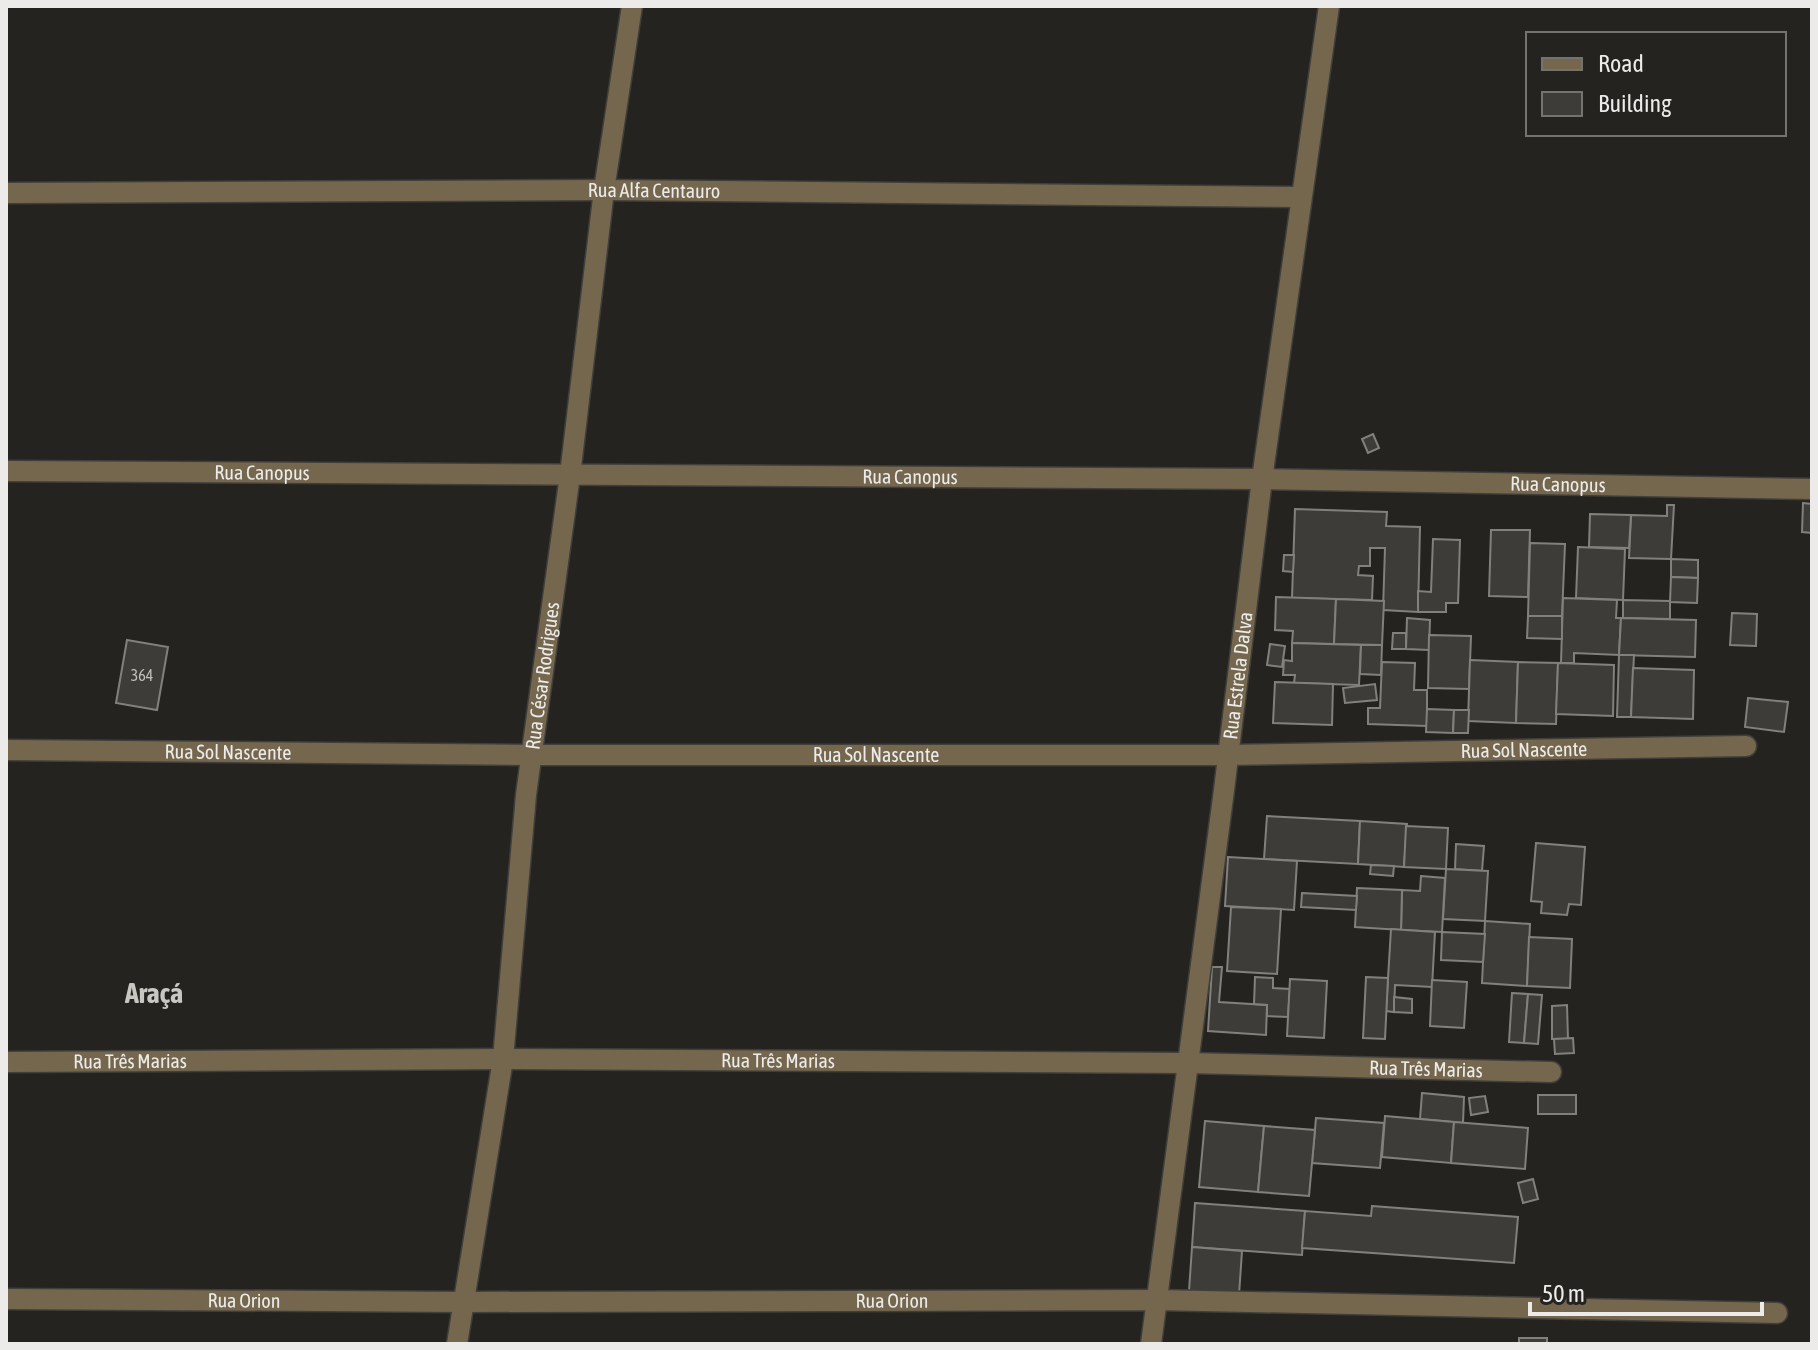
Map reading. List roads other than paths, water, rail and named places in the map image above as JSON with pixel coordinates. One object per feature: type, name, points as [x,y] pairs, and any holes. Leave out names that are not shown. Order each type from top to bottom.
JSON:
[{"type":"street","name":"Rua César Rodrigues","points":[[457,1344],[503,1059],[526,795],[570,475],[604,190],[632,6]]},
{"type":"street","name":"Rua Estrela Dalva","points":[[1151,1344],[1262,479],[1329,6]]},
{"type":"street","name":"Rua Alfa Centauro","points":[[6,193],[604,190],[1301,197]]},
{"type":"street","name":"Rua Canopus","points":[[6,471],[1262,479],[1812,489]]},
{"type":"street","name":"Rua Sol Nascente","points":[[6,750],[533,755],[1228,755],[1746,746]]},
{"type":"street","name":"Rua Três Marias","points":[[6,1062],[503,1059],[1187,1063],[1551,1072]]},
{"type":"street","name":"Rua Orion","points":[[6,1299],[465,1302],[1157,1300],[1777,1313]]},
{"type":"district","name":"Araçá","points":[[154,993]]}]
